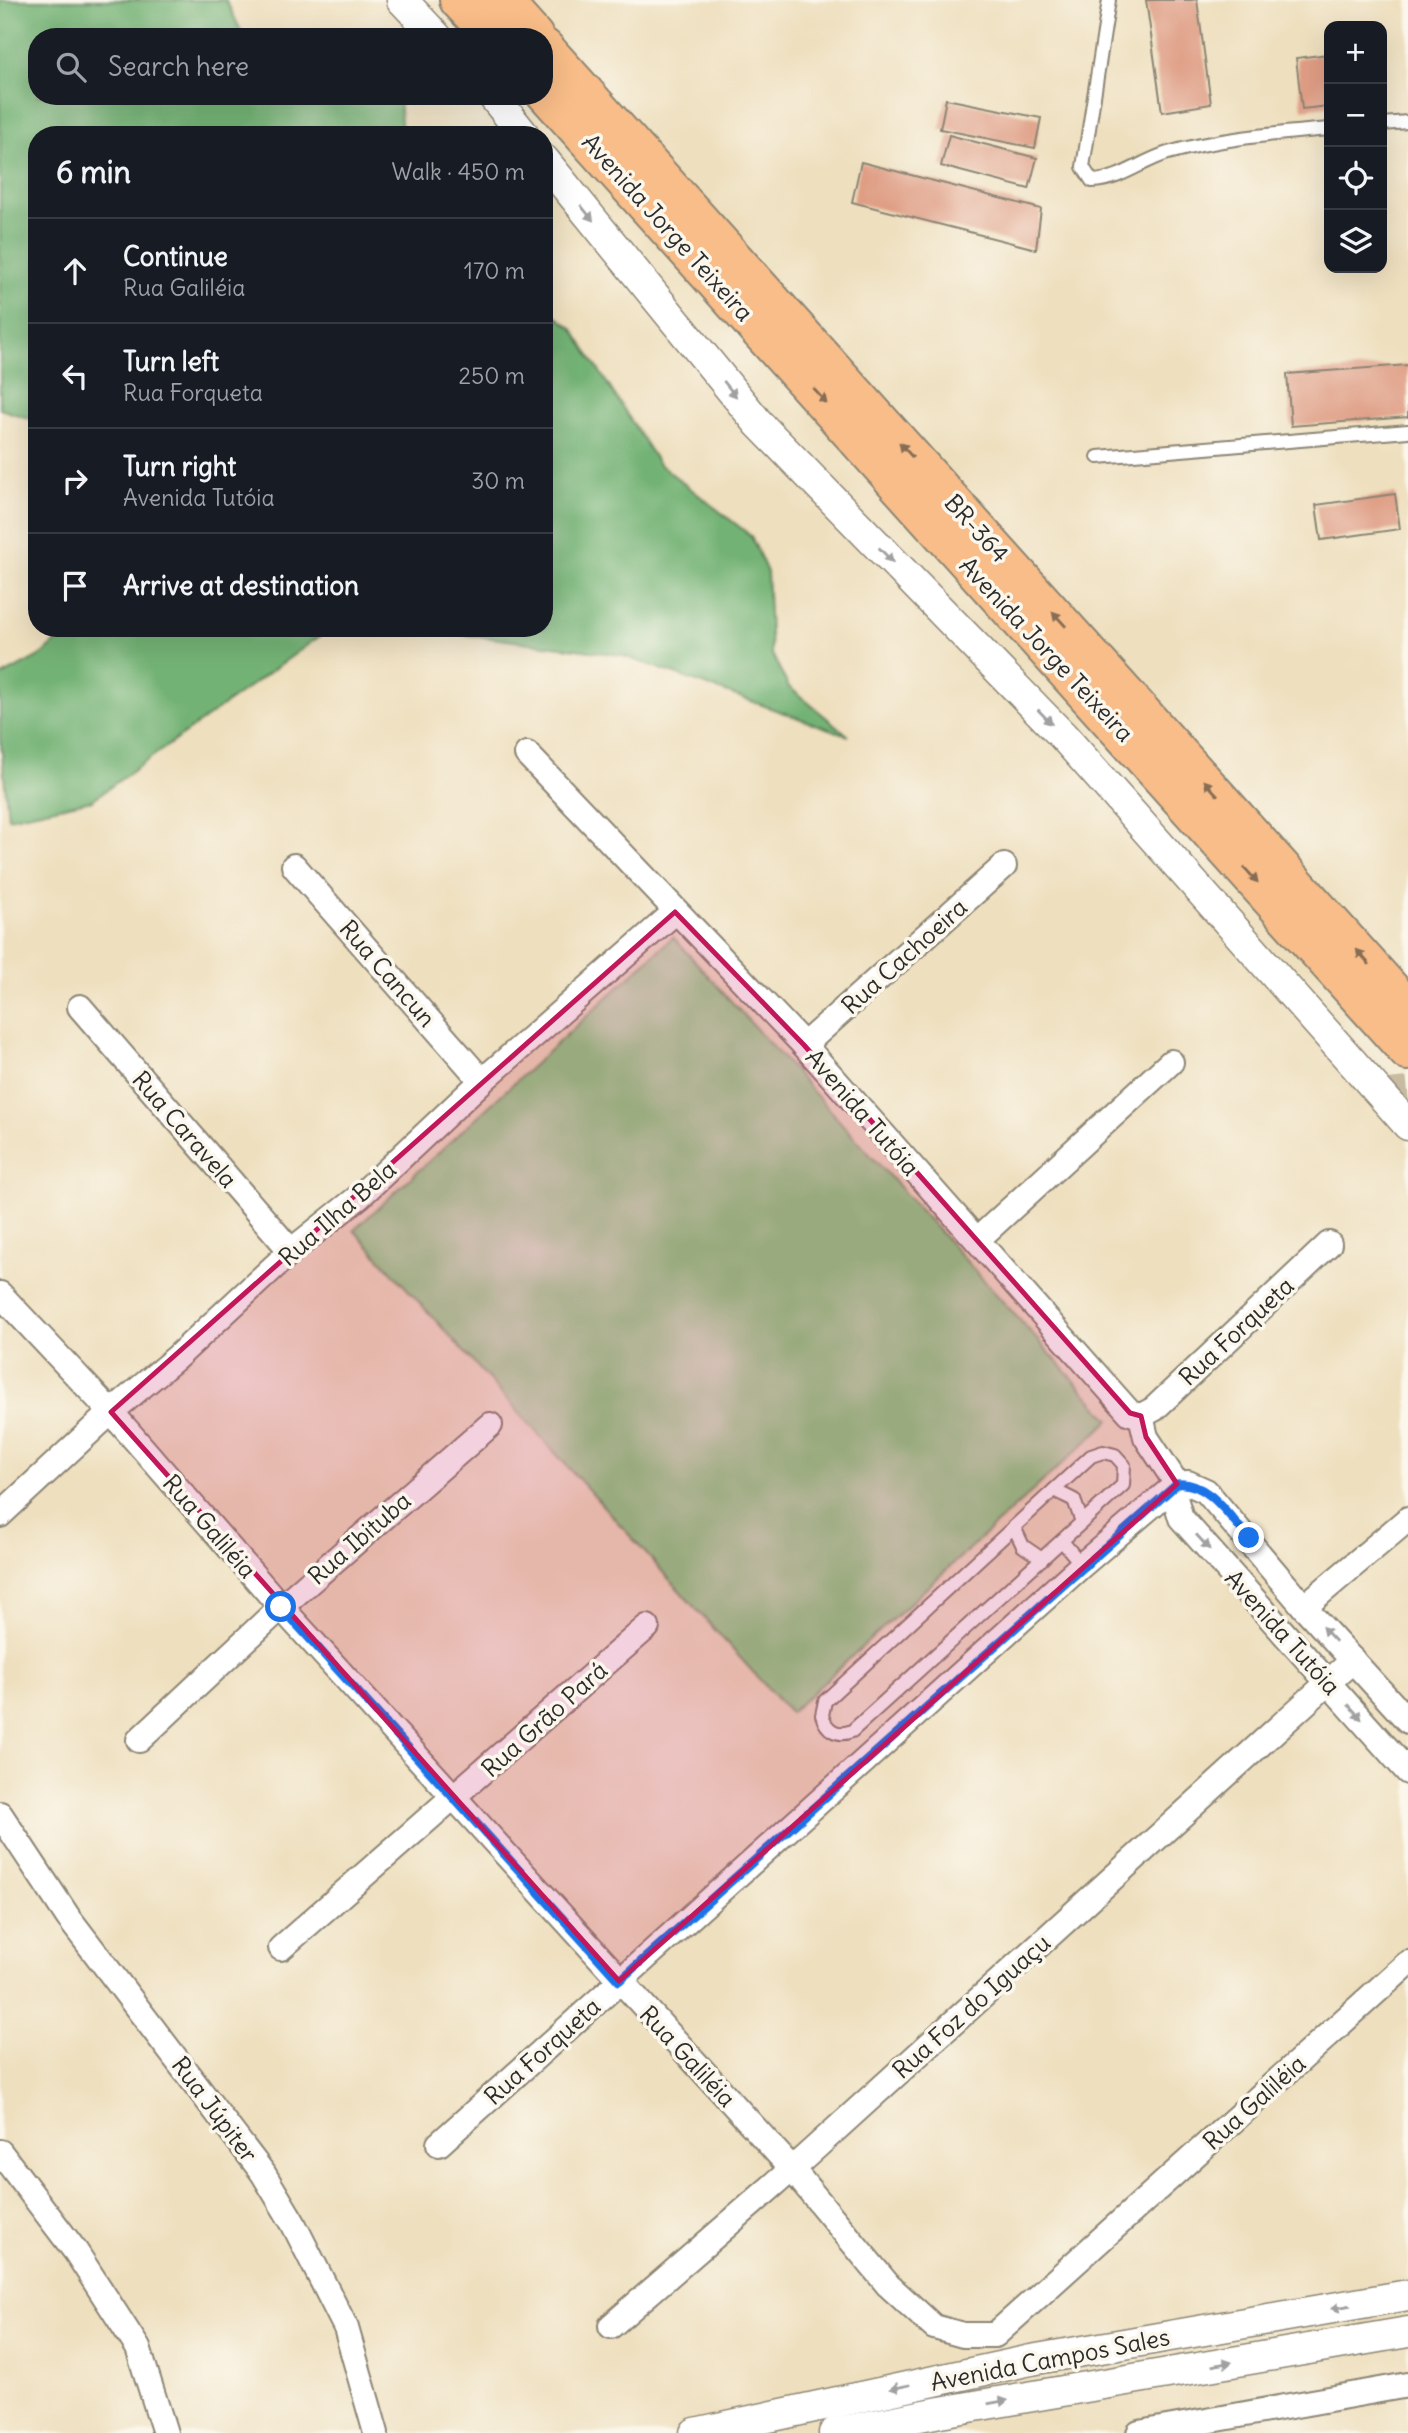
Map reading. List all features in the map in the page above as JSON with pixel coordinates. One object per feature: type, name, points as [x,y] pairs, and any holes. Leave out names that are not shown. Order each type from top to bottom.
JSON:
[{"type":"highway","points":[[459,0],[485,28]]},
{"type":"highway","points":[[501,0],[526,28]]},
{"type":"highway","name":"BR-364","points":[[553,58],[1408,1009]]},
{"type":"highway","name":"Avenida Jorge Teixeira","points":[[553,101],[1408,1051]]},
{"type":"street","points":[[402,0],[428,28]]},
{"type":"street","points":[[432,0],[449,28]]},
{"type":"street","points":[[500,105],[517,126]]},
{"type":"street","points":[[553,171],[759,424],[1065,737],[1408,1125]]},
{"type":"street","name":"Avenida Tutóia","points":[[527,754],[804,1045],[1130,1413],[1142,1416],[1146,1437],[1177,1484],[1175,1498],[1181,1518],[1408,1772]]},
{"type":"street","name":"Rua Cancun","points":[[294,866],[482,1081]]},
{"type":"street","name":"Rua Cachoeira","points":[[804,1045],[1004,866]]},
{"type":"street","name":"Rua Ilha Bela","points":[[0,1515],[291,1251],[360,1196],[482,1081],[675,912]]},
{"type":"street","name":"Rua Caravela","points":[[80,1007],[291,1251]]},
{"type":"street","points":[[977,1240],[1171,1062]]},
{"type":"street","name":"Rua Forqueta","points":[[1142,1416],[1154,1409],[1329,1244]]},
{"type":"street","name":"Rua Galiléia","points":[[0,1294],[111,1412],[281,1607],[792,2169],[888,2285],[934,2327],[951,2333],[995,2335],[1408,1963]]},
{"type":"street","name":"Rua Ibituba","points":[[139,1740],[281,1607],[490,1425]]},
{"type":"street","name":"Avenida Tutóia","points":[[1177,1484],[1188,1483],[1206,1491],[1304,1607],[1408,1721]]},
{"type":"street","name":"Rua Forqueta","points":[[439,2144],[1082,1565],[1177,1484]]},
{"type":"street","points":[[1304,1607],[1408,1519]]},
{"type":"street","name":"Rua Grão Pará","points":[[281,1948],[647,1627]]},
{"type":"street","name":"Rua Foz do Iguaçu","points":[[611,2326],[792,2169],[1353,1660]]},
{"type":"street","name":"Rua Júpiter","points":[[0,1814],[68,1917],[269,2183],[293,2223],[346,2328],[376,2433]]},
{"type":"street","points":[[0,2152],[76,2252],[138,2348],[165,2433]]},
{"type":"street","points":[[0,2175],[27,2187]]},
{"type":"street","name":"Avenida Campos Sales","points":[[695,2433],[947,2378],[1408,2295]]},
{"type":"street","name":"Avenida Campos Sales","points":[[834,2433],[952,2410],[1408,2332]]},
{"type":"street","points":[[947,2378],[952,2410]]},
{"type":"street","points":[[1148,2432],[1408,2385]]},
{"type":"lane","points":[[1108,0],[1083,167],[1092,181],[1109,180],[1164,154],[1222,139],[1324,129]]},
{"type":"lane","points":[[1387,124],[1408,122]]},
{"type":"lane","points":[[1098,457],[1408,431]]},
{"type":"lane","points":[[1097,1453],[1109,1453],[1120,1459],[1125,1472],[1123,1485],[1082,1522],[852,1731],[839,1733],[828,1728],[822,1715],[825,1701],[1054,1490],[1097,1453]]},
{"type":"lane","points":[[1054,1490],[1074,1500],[1082,1522]]},
{"type":"lane","points":[[1014,1527],[1023,1546],[1042,1559]]},
{"type":"lane","points":[[1062,1541],[1082,1565]]},
{"type":"highlighted area","points":[[675,912],[804,1045],[1130,1413],[1141,1416],[1146,1437],[1177,1484],[619,1981],[111,1412]]},
{"type":"green space","points":[[0,0],[226,0],[240,28],[28,28],[28,105],[400,105],[401,126],[28,126],[28,418],[0,409]]},
{"type":"green space","points":[[553,314],[572,328],[658,463],[751,536],[767,572],[771,652],[788,686],[849,736],[621,655],[483,637],[553,637]]},
{"type":"green space","points":[[61,637],[318,637],[92,800],[8,818],[0,734],[0,677],[43,654]]},
{"type":"green space","points":[[673,937],[1110,1420],[790,1713],[354,1230]]},
{"type":"building","points":[[1146,0],[1197,0],[1211,104],[1162,112]]},
{"type":"building","points":[[1324,55],[1324,107],[1302,109],[1296,58]]},
{"type":"building","points":[[946,99],[1041,118],[1035,148],[940,129]]},
{"type":"building","points":[[949,135],[1037,158],[1029,189],[941,166]]},
{"type":"building","points":[[861,162],[1041,209],[1036,249],[852,202]]},
{"type":"building","points":[[1408,365],[1408,417],[1291,426],[1287,374]]},
{"type":"building","points":[[1395,494],[1400,529],[1321,540],[1316,505]]},
{"type":"tunnel","points":[[1381,1095],[1408,1092]]},
{"type":"route","points":[[281,1607],[619,1981],[1082,1565],[1177,1484],[1188,1483],[1206,1491],[1249,1538]]}]
